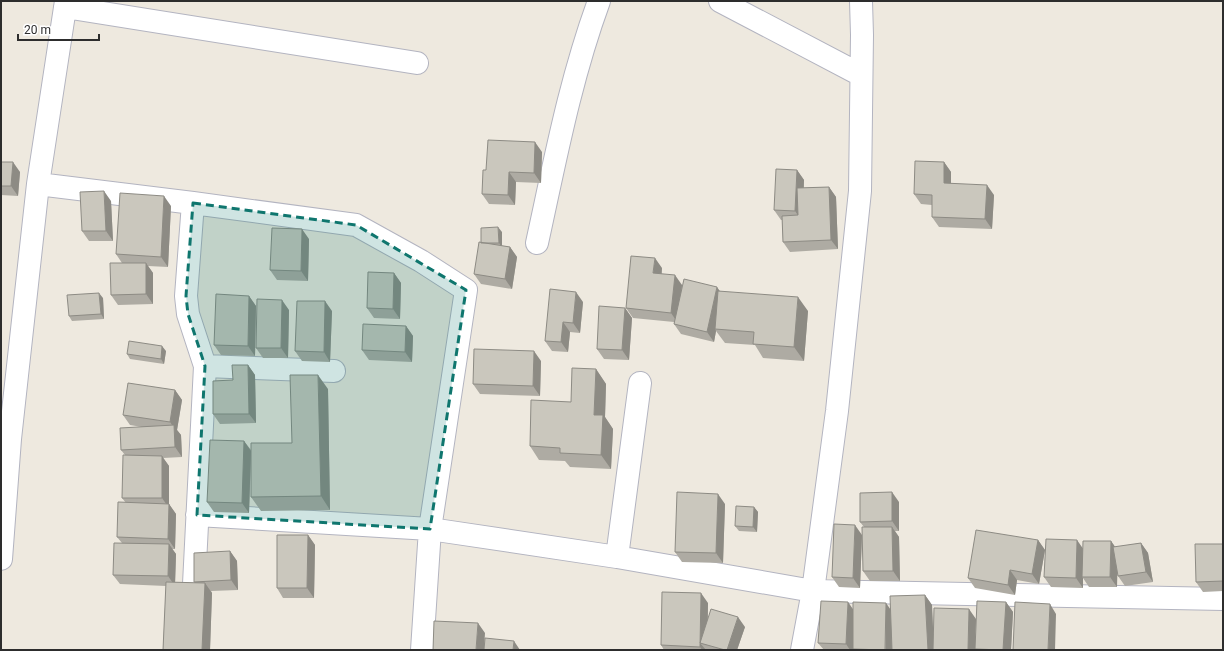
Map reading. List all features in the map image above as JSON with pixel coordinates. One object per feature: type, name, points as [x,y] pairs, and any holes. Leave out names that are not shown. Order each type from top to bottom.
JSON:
[{"type":"street","points":[[537,243],[572,85],[586,37],[599,1]]},
{"type":"street","points":[[720,1],[861,75]]},
{"type":"street","points":[[802,650],[813,591],[837,411],[860,191],[861,1]]},
{"type":"street","points":[[1,559],[6,439],[38,184],[65,4],[417,63]]},
{"type":"street","points":[[38,184],[356,225],[420,261],[466,290],[430,529],[422,650]]},
{"type":"street","points":[[193,203],[186,296],[188,314],[205,366],[194,584]]},
{"type":"street","points":[[205,366],[334,372]]},
{"type":"street","points":[[617,557],[640,383]]},
{"type":"street","points":[[197,515],[430,529],[617,557],[813,591],[1223,599]]},
{"type":"highlighted area","points":[[193,203],[356,225],[466,290],[430,529],[197,515],[205,366],[188,314],[186,296]]},
{"type":"building","points":[[488,140],[535,142],[534,173],[509,172],[508,195],[482,194],[483,170],[486,170]]},
{"type":"building","points":[[915,161],[944,162],[944,183],[987,185],[985,219],[932,217],[932,195],[914,194]]},
{"type":"building","points":[[1,162],[13,162],[11,186],[1,186]]},
{"type":"building","points":[[776,169],[797,170],[795,211],[774,210]]},
{"type":"building","points":[[829,187],[831,240],[783,242],[782,216],[798,215],[797,188]]},
{"type":"building","points":[[104,191],[106,231],[82,231],[80,192]]},
{"type":"building","points":[[120,193],[164,196],[161,257],[116,254]]},
{"type":"building","points":[[498,227],[499,243],[481,243],[481,228]]},
{"type":"building","points":[[272,228],[302,229],[301,271],[270,270]]},
{"type":"building","points":[[479,242],[510,247],[505,279],[474,274]]},
{"type":"building","points":[[631,256],[655,258],[653,273],[675,275],[671,313],[626,308]]},
{"type":"building","points":[[110,263],[146,263],[146,294],[111,295]]},
{"type":"building","points":[[368,272],[394,273],[393,309],[367,308]]},
{"type":"building","points":[[684,279],[717,287],[707,332],[674,324]]},
{"type":"building","points":[[550,289],[576,292],[573,323],[563,322],[561,342],[545,341]]},
{"type":"building","points":[[718,291],[798,297],[794,347],[753,344],[754,332],[715,329]]},
{"type":"building","points":[[99,293],[101,314],[69,316],[67,295]]},
{"type":"building","points":[[216,294],[249,296],[248,346],[214,345]]},
{"type":"building","points":[[257,299],[282,300],[281,348],[256,348]]},
{"type":"building","points":[[297,301],[325,301],[324,352],[295,351]]},
{"type":"building","points":[[599,306],[625,308],[622,350],[597,349]]},
{"type":"building","points":[[363,324],[406,326],[405,352],[362,350]]},
{"type":"building","points":[[129,341],[162,346],[161,359],[127,354]]},
{"type":"building","points":[[474,349],[534,351],[533,386],[473,384]]},
{"type":"building","points":[[232,365],[248,365],[249,414],[213,414],[213,381],[233,380]]},
{"type":"building","points":[[572,368],[596,369],[594,415],[603,415],[601,455],[560,453],[560,448],[530,446],[531,400],[571,402]]},
{"type":"building","points":[[290,375],[318,375],[321,496],[251,497],[251,443],[292,443]]},
{"type":"building","points":[[128,383],[175,390],[170,422],[123,415]]},
{"type":"building","points":[[174,425],[175,447],[121,450],[120,428]]},
{"type":"building","points":[[210,440],[244,441],[242,503],[207,502]]},
{"type":"building","points":[[123,455],[162,456],[162,498],[122,498]]},
{"type":"building","points":[[677,492],[718,494],[716,553],[675,552]]},
{"type":"building","points":[[892,492],[892,521],[860,522],[860,493]]},
{"type":"building","points":[[118,502],[169,504],[168,539],[117,537]]},
{"type":"building","points":[[736,506],[754,507],[753,527],[735,526]]},
{"type":"building","points":[[834,524],[855,525],[853,578],[832,577]]},
{"type":"building","points":[[862,527],[892,527],[893,571],[863,571]]},
{"type":"building","points":[[976,530],[1038,540],[1032,574],[1010,570],[1008,585],[968,578]]},
{"type":"building","points":[[277,535],[308,535],[307,588],[277,588]]},
{"type":"building","points":[[1046,539],[1077,540],[1076,578],[1044,577]]},
{"type":"building","points":[[1083,541],[1111,541],[1110,577],[1082,577]]},
{"type":"building","points":[[114,543],[169,544],[168,576],[113,575]]},
{"type":"building","points":[[1141,543],[1146,572],[1118,576],[1113,547]]},
{"type":"building","points":[[1195,544],[1223,544],[1223,581],[1196,582]]},
{"type":"building","points":[[230,551],[231,580],[194,582],[194,553]]},
{"type":"building","points":[[166,582],[205,583],[202,650],[163,650]]},
{"type":"building","points":[[662,592],[701,593],[700,647],[661,645]]},
{"type":"building","points":[[925,595],[928,650],[892,650],[890,596]]},
{"type":"building","points":[[821,601],[848,602],[846,644],[818,643]]},
{"type":"building","points":[[977,601],[1006,602],[1003,650],[975,649]]},
{"type":"building","points":[[853,602],[886,603],[885,650],[853,649]]},
{"type":"building","points":[[1015,602],[1050,604],[1048,650],[1013,650]]},
{"type":"building","points":[[934,608],[969,609],[968,650],[933,650]]},
{"type":"building","points":[[711,609],[738,617],[727,650],[700,643]]},
{"type":"building","points":[[434,621],[478,623],[476,650],[433,650]]},
{"type":"building","points":[[485,638],[514,641],[513,650],[484,650]]}]
